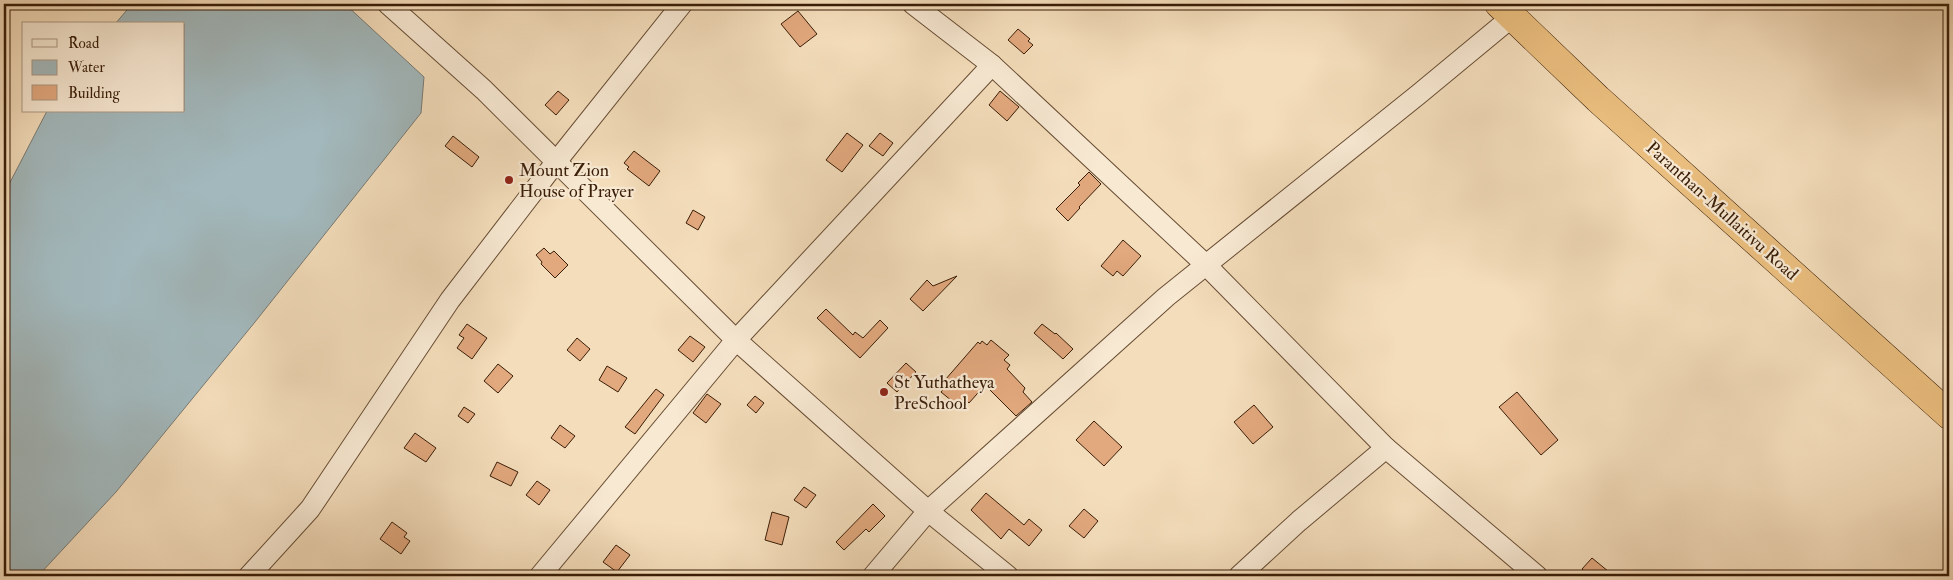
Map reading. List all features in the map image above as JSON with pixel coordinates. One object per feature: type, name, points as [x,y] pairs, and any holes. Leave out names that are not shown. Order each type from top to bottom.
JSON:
[{"type":"highway","name":"Paranthan-Mullaitivu Road","points":[[1506,10],[1598,99],[1949,415]]},
{"type":"street","points":[[388,4],[484,90],[736,340],[928,511],[1008,576]]},
{"type":"street","points":[[249,576],[310,509],[450,300],[556,162],[682,4]]},
{"type":"street","points":[[913,4],[992,65],[1206,265],[1386,448],[1537,576]]},
{"type":"street","points":[[873,576],[928,511],[1166,297],[1419,94],[1506,10]]},
{"type":"street","points":[[540,576],[736,340],[992,65]]},
{"type":"street","points":[[1239,576],[1299,521],[1386,448]]},
{"type":"water","points":[[132,4],[345,4],[424,77],[421,113],[255,322],[116,492],[38,576],[4,576],[4,194],[46,112],[185,112],[185,22],[117,22]]},
{"type":"building","points":[[798,11],[817,34],[800,47],[781,24]]},
{"type":"building","points":[[1018,29],[1030,39],[1028,41],[1033,45],[1024,54],[1008,40]]},
{"type":"building","points":[[558,91],[569,100],[556,115],[545,105]]},
{"type":"building","points":[[1000,91],[1019,107],[1007,121],[989,105]]},
{"type":"building","points":[[847,133],[863,145],[842,172],[826,160]]},
{"type":"building","points":[[880,133],[893,143],[883,156],[869,146]]},
{"type":"building","points":[[453,136],[479,157],[472,167],[445,146]]},
{"type":"building","points":[[634,151],[660,171],[649,186],[627,169],[629,167],[624,163]]},
{"type":"building","points":[[1089,172],[1101,184],[1068,221],[1056,209],[1080,185],[1078,183]]},
{"type":"building","points":[[693,210],[705,217],[698,230],[686,223]]},
{"type":"building","points":[[1123,240],[1141,256],[1123,276],[1117,271],[1113,276],[1101,266]]},
{"type":"building","points":[[544,248],[550,254],[554,251],[568,265],[555,278],[541,264],[542,262],[536,255]]},
{"type":"building","points":[[957,276],[923,311],[910,299],[927,280],[933,286]]},
{"type":"building","points":[[826,309],[853,335],[855,332],[863,338],[880,320],[888,328],[860,358],[817,318]]},
{"type":"building","points":[[467,324],[487,338],[472,359],[457,348],[464,338],[459,335]]},
{"type":"building","points":[[1042,324],[1056,333],[1073,349],[1063,359],[1034,333]]},
{"type":"building","points":[[690,336],[705,347],[693,362],[678,350]]},
{"type":"building","points":[[577,338],[590,349],[580,361],[567,350]]},
{"type":"building","points":[[991,340],[1009,355],[1004,360],[1010,365],[1007,369],[1025,388],[1023,392],[1032,402],[1016,416],[985,385],[969,403],[964,398],[958,406],[941,392],[948,384],[945,380],[978,342],[980,344],[982,341],[987,345]]},
{"type":"building","points":[[906,363],[916,372],[897,392],[887,383]]},
{"type":"building","points":[[498,364],[513,376],[498,393],[484,381]]},
{"type":"building","points":[[607,366],[627,378],[618,392],[599,380]]},
{"type":"building","points":[[656,389],[664,395],[635,434],[625,427]]},
{"type":"building","points":[[1517,392],[1558,440],[1541,455],[1499,407]]},
{"type":"building","points":[[707,394],[721,404],[706,423],[693,413]]},
{"type":"building","points":[[755,396],[764,403],[756,413],[747,405]]},
{"type":"building","points":[[1254,405],[1273,427],[1253,444],[1234,422]]},
{"type":"building","points":[[464,407],[475,414],[468,423],[458,416]]},
{"type":"building","points":[[1094,421],[1122,447],[1104,466],[1076,440]]},
{"type":"building","points":[[560,425],[575,436],[565,448],[551,438]]},
{"type":"building","points":[[415,433],[436,448],[426,462],[404,448]]},
{"type":"building","points":[[497,462],[518,472],[511,486],[490,476]]},
{"type":"building","points":[[537,481],[550,490],[539,505],[526,495]]},
{"type":"building","points":[[804,487],[816,495],[806,508],[794,500]]},
{"type":"building","points":[[986,493],[1024,525],[1029,519],[1042,530],[1029,546],[1009,529],[1001,539],[971,510]]},
{"type":"building","points":[[873,504],[885,516],[869,532],[866,529],[844,550],[836,542]]},
{"type":"building","points":[[1084,509],[1098,521],[1084,538],[1069,526]]},
{"type":"building","points":[[772,512],[789,517],[782,545],[765,540]]},
{"type":"building","points":[[392,522],[407,533],[404,537],[410,541],[401,554],[380,539]]},
{"type":"building","points":[[616,545],[630,555],[617,572],[603,562]]},
{"type":"building","points":[[1592,558],[1614,576],[1590,576],[1582,569]]},
{"type":"place","name":"Mount Zion House of Prayer","points":[[509,180]]},
{"type":"place","name":"St Yuthatheya PreSchool","points":[[884,392]]}]
